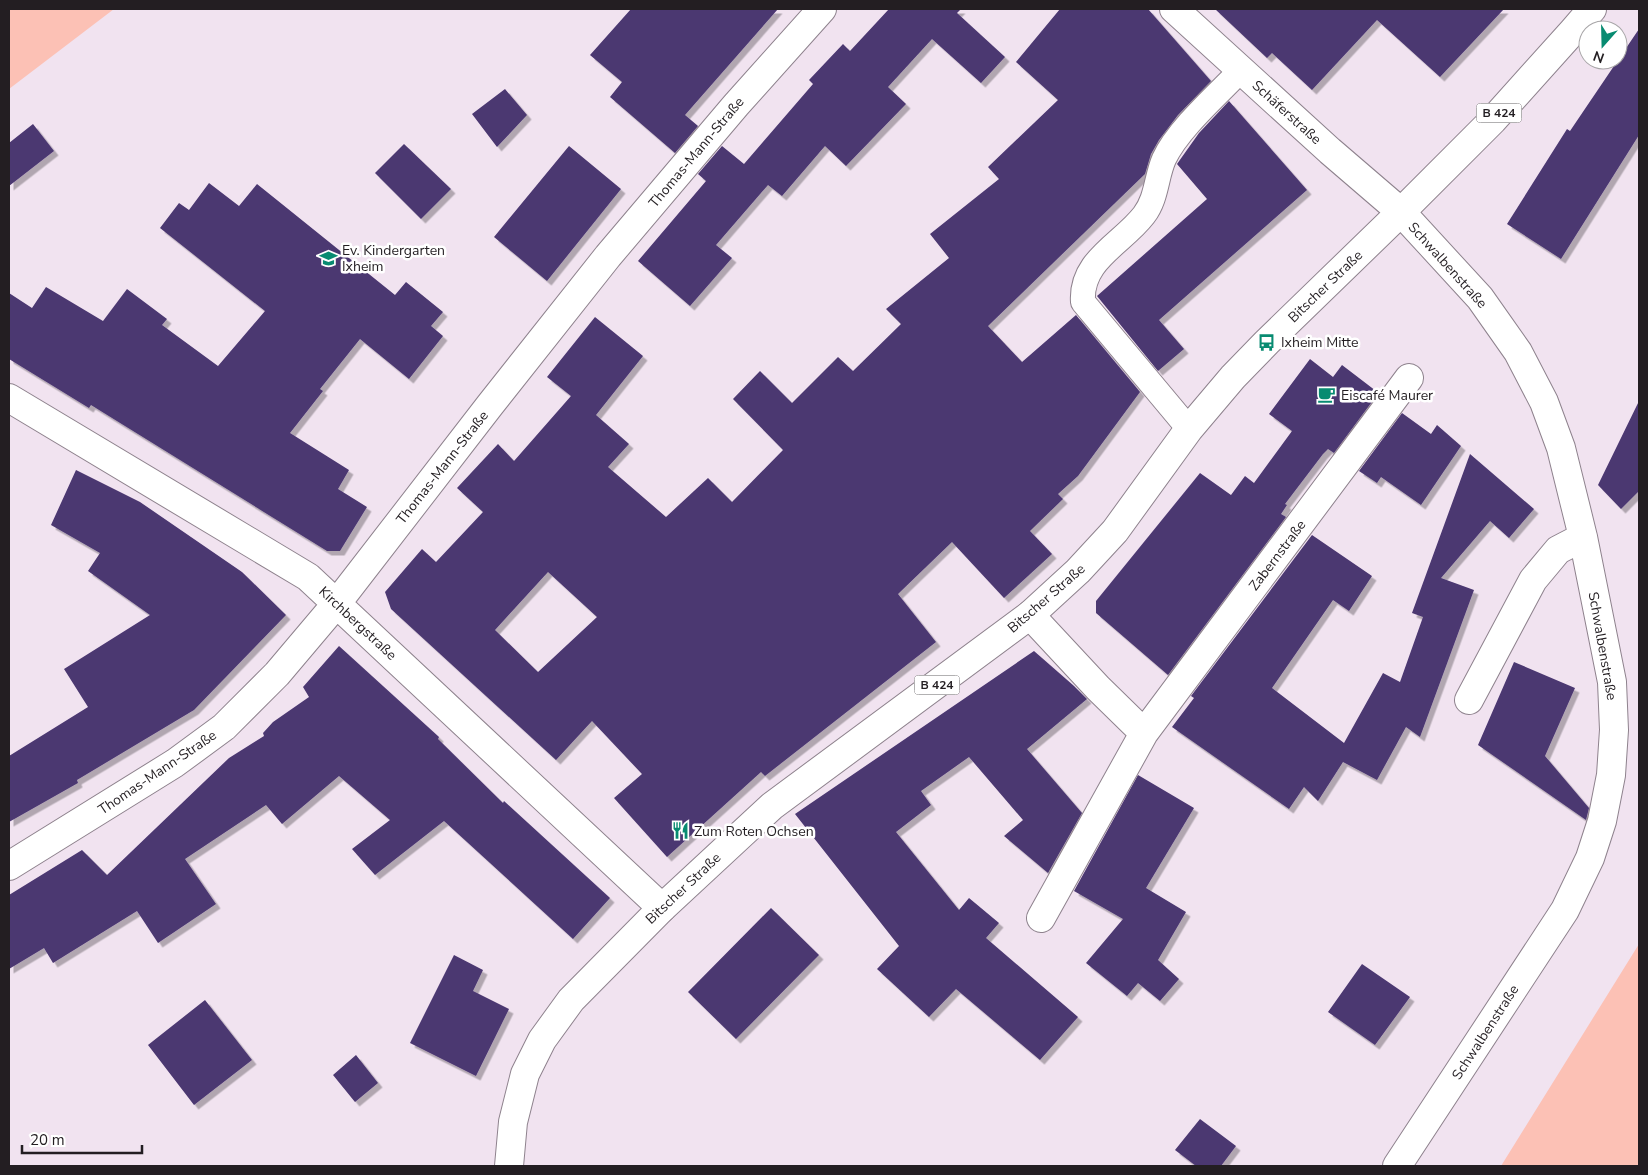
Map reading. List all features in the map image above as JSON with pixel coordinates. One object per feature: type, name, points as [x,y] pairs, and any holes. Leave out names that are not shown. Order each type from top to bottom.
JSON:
[{"type":"street","name":"Thomas-Mann-Straße","points":[[9,866],[175,763],[224,727],[277,674],[337,604],[490,405],[608,256],[736,105],[822,9]]},
{"type":"street","name":"Schäferstraße","points":[[1174,9],[1330,151],[1401,212]]},
{"type":"street","name":"Bitscher Straße","points":[[509,1166],[513,1122],[525,1074],[542,1040],[571,1000],[662,908],[772,806],[1030,616],[1078,571],[1115,531],[1189,430],[1233,377],[1493,120],[1592,9]]},
{"type":"street","name":"Schwalbenstraße","points":[[1397,1166],[1564,910],[1590,858],[1602,821],[1611,775],[1614,730],[1612,682],[1582,536],[1561,448],[1544,402],[1518,352],[1480,298],[1401,212]]},
{"type":"street","name":"Zabernstraße","points":[[1041,918],[1144,733],[1409,378]]},
{"type":"street","name":"Kirchbergstraße","points":[[9,398],[308,577],[662,908]]},
{"type":"street","points":[[1469,700],[1533,580],[1558,550],[1582,536]]},
{"type":"street","points":[[1030,616],[1098,688],[1144,733]]},
{"type":"lane","points":[[1189,430],[1083,302],[1082,291],[1085,279],[1099,258],[1144,215],[1154,198],[1164,160],[1176,138],[1241,70]]},
{"type":"shaded area","points":[[9,9],[114,9],[9,89]]},
{"type":"shaded area","points":[[1639,944],[1639,1166],[1501,1166]]},
{"type":"building","points":[[631,9],[778,9],[685,115],[698,126],[675,153],[610,97],[622,82],[590,55]]},
{"type":"building","points":[[889,9],[961,9],[957,13],[1005,57],[981,83],[932,39],[888,87],[906,104],[846,166],[825,146],[782,196],[768,185],[716,245],[732,258],[690,306],[638,261],[706,181],[698,174],[722,146],[744,164],[813,84],[809,80],[843,44],[850,51]]},
{"type":"building","points":[[1060,9],[1148,9],[1211,81],[1178,115],[1159,140],[1151,154],[1145,174],[988,326],[1022,362],[1076,315],[1140,392],[1078,476],[1058,494],[1063,499],[1030,531],[1052,554],[1004,598],[952,542],[898,594],[936,642],[765,776],[761,772],[667,857],[614,798],[642,774],[592,721],[556,760],[391,609],[385,592],[422,549],[436,562],[483,512],[457,488],[498,444],[514,461],[571,396],[547,377],[595,317],[643,356],[596,415],[629,444],[608,467],[666,517],[708,478],[732,502],[783,450],[733,399],[760,371],[792,403],[838,357],[853,371],[901,324],[886,309],[949,258],[930,234],[999,179],[988,167],[1058,100],[1016,62]],"holes":[[[548,572],[597,617],[538,672],[495,630]]]},
{"type":"building","points":[[1215,9],[1504,9],[1440,77],[1377,20],[1312,90],[1272,53],[1267,58]]},
{"type":"building","points":[[1639,29],[1639,135],[1561,259],[1507,224],[1567,129],[1570,131],[1611,70],[1628,70],[1628,45]]},
{"type":"building","points":[[505,89],[527,115],[497,147],[472,114]]},
{"type":"building","points":[[1229,101],[1307,190],[1159,320],[1184,349],[1158,371],[1097,296],[1207,199],[1177,164],[1199,133]]},
{"type":"building","points":[[33,124],[54,151],[9,186],[9,143]]},
{"type":"building","points":[[404,144],[451,189],[421,219],[375,173]]},
{"type":"building","points":[[569,146],[621,189],[547,281],[494,237]]},
{"type":"building","points":[[209,183],[239,206],[257,184],[395,295],[406,282],[443,312],[431,326],[443,336],[409,379],[360,339],[320,389],[323,391],[290,433],[349,470],[338,489],[367,507],[340,551],[327,551],[91,405],[89,408],[9,359],[9,293],[32,308],[46,287],[103,321],[127,289],[167,319],[162,325],[218,366],[265,311],[160,228],[179,203],[189,210]]},
{"type":"building","points":[[1310,359],[1333,377],[1342,365],[1376,391],[1374,394],[1377,395],[1334,453],[1328,449],[1323,454],[1285,504],[1287,505],[1281,514],[1286,517],[1168,675],[1096,613],[1096,601],[1200,473],[1231,495],[1245,476],[1254,483],[1292,431],[1269,414]]},
{"type":"building","points":[[1639,401],[1639,491],[1621,509],[1598,485]]},
{"type":"building","points":[[1402,413],[1431,434],[1437,425],[1461,446],[1421,505],[1381,477],[1377,483],[1359,471]]},
{"type":"building","points":[[1470,454],[1534,509],[1509,538],[1490,521],[1441,578],[1474,590],[1420,737],[1406,727],[1377,780],[1343,762],[1318,801],[1304,787],[1289,809],[1172,727],[1194,698],[1191,696],[1312,535],[1372,576],[1349,611],[1333,600],[1272,688],[1344,743],[1383,673],[1400,682],[1423,617],[1412,613]]},
{"type":"building","points":[[76,470],[140,502],[242,572],[286,615],[194,710],[77,780],[78,783],[9,822],[9,756],[88,707],[64,669],[150,615],[88,571],[100,553],[51,525]]},
{"type":"building","points":[[339,646],[439,737],[438,739],[503,803],[504,801],[610,898],[573,939],[444,821],[375,875],[352,849],[390,820],[339,776],[282,824],[266,805],[185,859],[216,904],[158,943],[137,911],[53,963],[44,948],[9,969],[9,895],[82,850],[107,875],[229,758],[264,736],[263,733],[273,722],[309,697],[303,687]]},
{"type":"building","points":[[1034,651],[1087,699],[1027,749],[1082,813],[1048,873],[1004,836],[1023,820],[969,757],[921,791],[931,805],[896,832],[959,910],[969,898],[999,923],[986,938],[1078,1017],[1040,1060],[956,989],[929,1017],[877,969],[899,946],[795,814]]},
{"type":"building","points":[[1514,662],[1575,688],[1545,756],[1589,808],[1586,820],[1478,745]]},
{"type":"building","points":[[1138,775],[1194,808],[1146,888],[1186,912],[1158,960],[1179,979],[1160,1001],[1138,983],[1127,996],[1086,963],[1123,919],[1074,891]]},
{"type":"building","points":[[771,908],[819,955],[736,1039],[688,992]]},
{"type":"building","points":[[454,955],[483,970],[473,991],[509,1009],[476,1076],[410,1043]]},
{"type":"building","points":[[1362,964],[1410,997],[1375,1045],[1328,1012]]},
{"type":"building","points":[[205,1000],[252,1060],[194,1105],[148,1045]]},
{"type":"building","points":[[356,1055],[378,1083],[355,1102],[333,1075]]},
{"type":"building","points":[[1200,1119],[1236,1146],[1221,1166],[1196,1166],[1175,1150]]},
{"type":"place","name":"Ev. Kindergarten Ixheim","points":[[328,258]]},
{"type":"place","name":"Ixheim Mitte","points":[[1267,342]]},
{"type":"place","name":"Eiscafé Maurer","points":[[1327,395]]},
{"type":"place","name":"Zum Roten Ochsen","points":[[680,831]]}]
